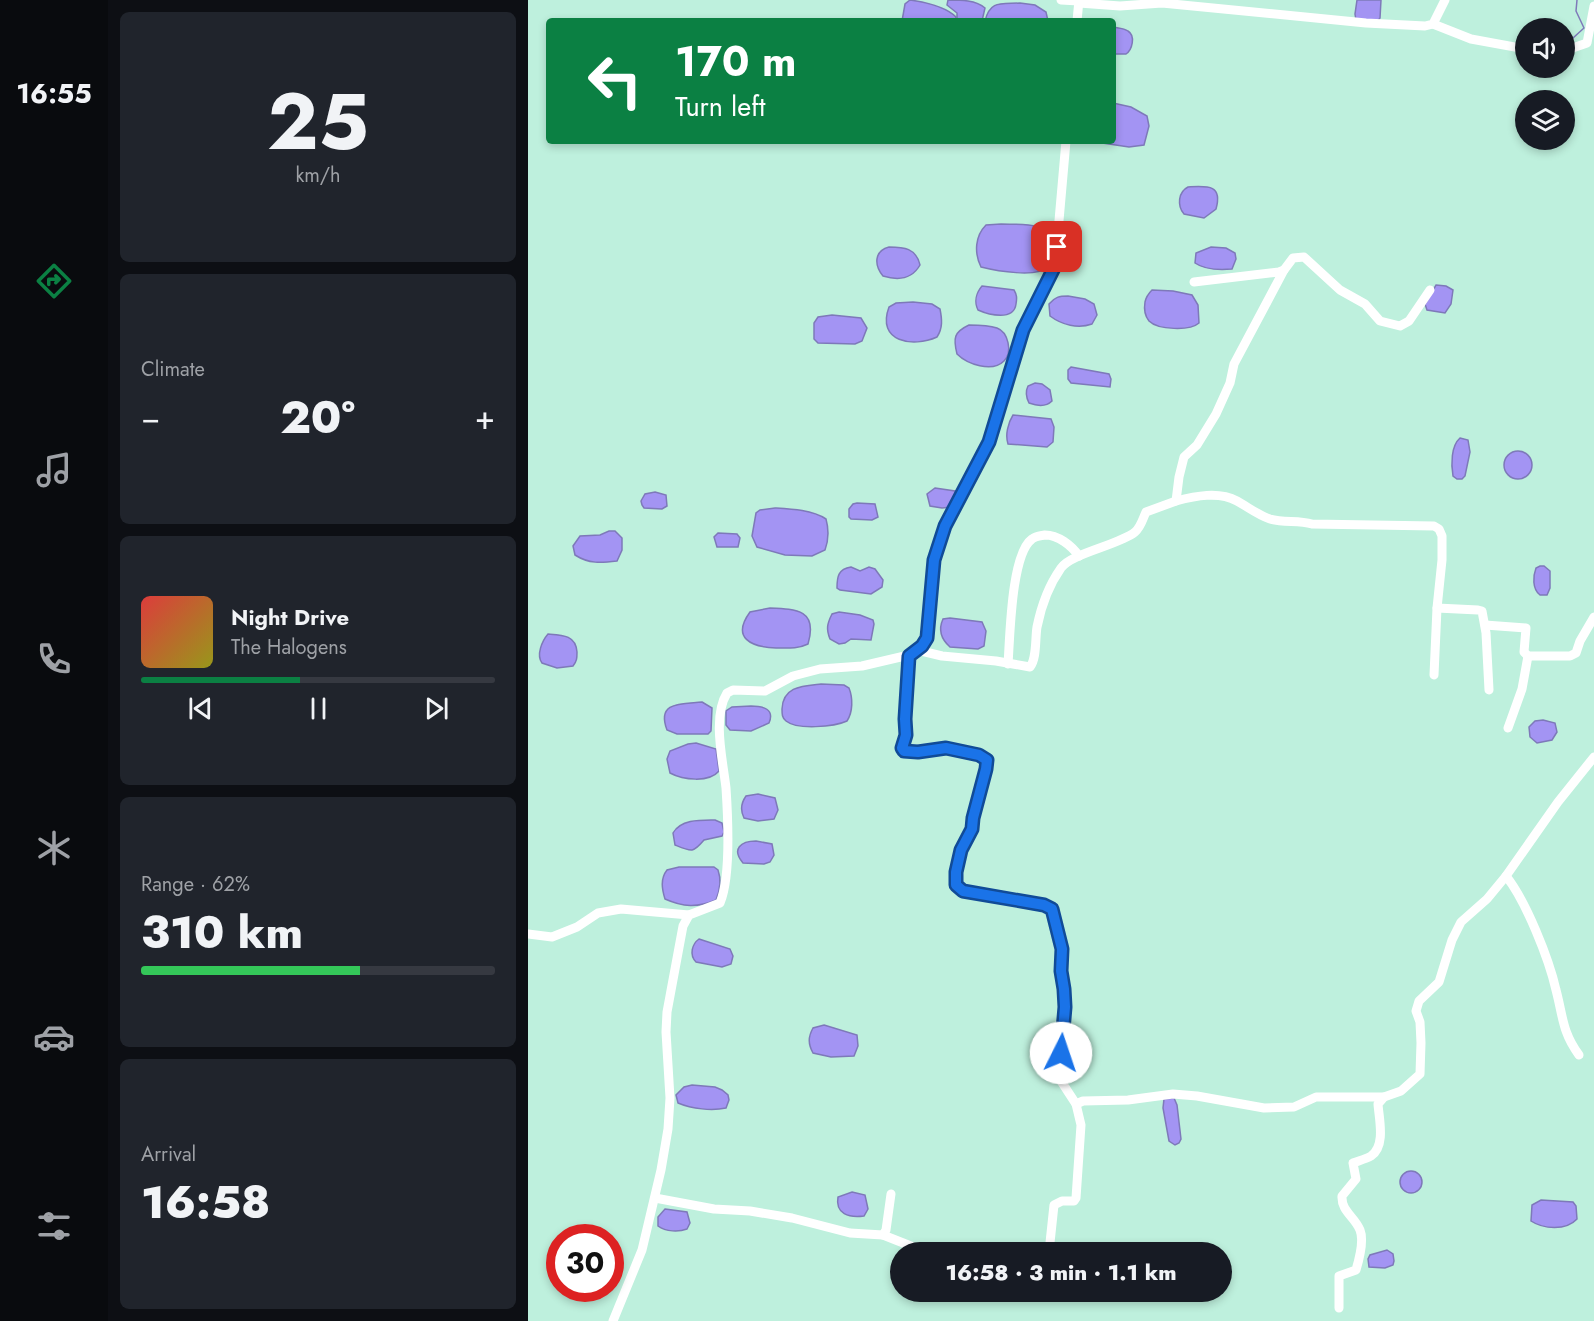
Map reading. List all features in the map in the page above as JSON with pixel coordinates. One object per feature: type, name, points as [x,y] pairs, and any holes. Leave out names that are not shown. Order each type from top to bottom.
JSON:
[{"type":"street","points":[[1061,0],[1120,6],[1162,3],[1366,23],[1425,26],[1433,24],[1472,39],[1515,47]]},
{"type":"street","points":[[1433,24],[1445,0]]},
{"type":"street","points":[[1077,18],[1079,1]]},
{"type":"street","points":[[1575,47],[1587,43],[1594,6]]},
{"type":"street","points":[[1050,1242],[1054,1205],[1062,1201],[1074,1201],[1076,1198],[1081,1125],[1076,1104],[1059,1078],[1065,1007],[1061,971],[1062,949],[1052,909],[1044,905],[963,891],[956,885],[956,872],[961,850],[972,829],[987,760],[979,755],[946,748],[918,752],[902,751],[906,735],[905,719],[913,653],[922,646],[927,638],[934,560],[945,526],[989,442],[1023,330],[1055,266],[1066,144]]},
{"type":"street","points":[[1176,501],[1184,457],[1197,445],[1224,399],[1234,364],[1284,270],[1293,258],[1304,257],[1340,290],[1365,304],[1380,321],[1394,326],[1400,326],[1409,321],[1430,290]]},
{"type":"street","points":[[1194,282],[1284,270]]},
{"type":"street","points":[[528,934],[552,937],[578,927],[598,913],[621,909],[689,915],[720,903],[727,861],[726,792],[720,714],[722,701],[727,693],[733,690],[765,691],[793,676],[820,669],[862,666],[913,653],[1027,668],[1032,665],[1040,614],[1052,581],[1062,566],[1079,556],[1136,532],[1146,512],[1176,501],[1210,495],[1234,499],[1256,513],[1283,522],[1294,520],[1312,524],[1434,526],[1439,529],[1442,536],[1442,560],[1434,675]]},
{"type":"street","points":[[1008,664],[1015,583],[1019,562],[1030,540],[1038,536],[1051,535],[1064,542],[1079,556]]},
{"type":"street","points":[[1437,608],[1482,611],[1489,690]]},
{"type":"street","points":[[1485,625],[1526,628],[1524,652],[1528,656],[1570,656],[1576,653],[1594,617]]},
{"type":"street","points":[[1508,728],[1522,689],[1528,656]]},
{"type":"street","points":[[1076,1104],[1083,1101],[1128,1100],[1173,1094],[1264,1108],[1293,1107],[1316,1097],[1384,1097],[1401,1091],[1420,1074],[1420,1022],[1416,1011],[1419,1001],[1439,982],[1452,940],[1461,922],[1487,899],[1506,876],[1558,802],[1594,757]]},
{"type":"street","points":[[1506,876],[1515,888],[1545,956],[1557,991],[1562,1021],[1579,1055]]},
{"type":"street","points":[[612,1321],[642,1250],[669,1129],[667,1012],[683,926],[689,915]]},
{"type":"street","points":[[1339,1308],[1339,1276],[1356,1270],[1361,1238],[1360,1230],[1342,1204],[1342,1196],[1356,1179],[1353,1163],[1371,1156],[1378,1148],[1380,1139],[1378,1104],[1384,1097]]},
{"type":"street","points":[[883,1235],[886,1230],[891,1194]]},
{"type":"street","points":[[655,1198],[714,1209],[750,1210],[850,1233],[883,1235],[901,1242]]},
{"type":"shaded area","points":[[910,0],[928,3],[946,10],[956,18],[903,18],[905,4]]},
{"type":"shaded area","points":[[948,0],[968,1],[985,8],[983,18],[957,18],[957,13],[947,5]]},
{"type":"shaded area","points":[[1357,0],[1381,0],[1380,18],[1377,22],[1356,20]]},
{"type":"shaded area","points":[[1035,5],[1046,12],[1047,18],[986,18],[993,6]]},
{"type":"shaded area","points":[[1116,28],[1126,30],[1132,36],[1131,46],[1126,54],[1116,54]]},
{"type":"shaded area","points":[[1116,104],[1131,107],[1147,116],[1149,126],[1144,145],[1129,147],[1109,144],[1116,144]]},
{"type":"shaded area","points":[[1188,187],[1212,188],[1217,195],[1216,209],[1204,218],[1184,214],[1180,207],[1180,199],[1182,192]]},
{"type":"shaded area","points":[[986,225],[1032,225],[1045,230],[1051,243],[1052,255],[1049,267],[1026,273],[981,267],[977,250],[982,229]]},
{"type":"shaded area","points":[[889,247],[904,248],[916,255],[920,265],[917,270],[904,278],[883,276],[877,259],[880,252]]},
{"type":"shaded area","points":[[1211,247],[1226,248],[1235,253],[1236,259],[1232,269],[1208,268],[1195,263],[1196,253]]},
{"type":"shaded area","points":[[1436,285],[1446,286],[1453,290],[1451,304],[1445,313],[1427,310],[1425,304]]},
{"type":"shaded area","points":[[982,286],[1014,290],[1017,298],[1011,313],[988,314],[978,310],[976,298]]},
{"type":"shaded area","points":[[1152,290],[1192,295],[1198,305],[1199,323],[1195,326],[1174,328],[1153,324],[1146,314],[1145,304]]},
{"type":"shaded area","points":[[1057,297],[1085,299],[1094,304],[1097,315],[1092,324],[1070,325],[1050,316],[1049,304]]},
{"type":"shaded area","points":[[896,303],[932,304],[940,309],[942,323],[937,337],[908,342],[892,335],[886,319],[889,307]]},
{"type":"shaded area","points":[[832,315],[861,318],[867,328],[862,341],[855,344],[818,343],[814,339],[814,323],[818,317]]},
{"type":"shaded area","points":[[969,325],[990,326],[1001,330],[1009,348],[1004,361],[999,365],[986,367],[967,361],[957,354],[956,336],[960,330]]},
{"type":"shaded area","points":[[1071,367],[1109,374],[1110,387],[1071,383],[1068,379],[1068,370]]},
{"type":"shaded area","points":[[1035,383],[1042,384],[1050,390],[1052,401],[1041,405],[1029,403],[1027,388]]},
{"type":"shaded area","points":[[1013,415],[1051,419],[1054,427],[1053,442],[1047,447],[1008,444],[1008,429]]},
{"type":"shaded area","points":[[1460,438],[1468,440],[1470,452],[1465,476],[1457,479],[1453,476],[1452,461],[1453,450]]},
{"type":"shaded area","points":[[1518,451],[1528,455],[1532,465],[1528,475],[1518,479],[1508,475],[1504,465],[1508,455]]},
{"type":"shaded area","points":[[935,488],[955,491],[952,507],[930,506],[927,494]]},
{"type":"shaded area","points":[[655,492],[666,495],[667,506],[662,509],[644,508],[641,501],[645,494]]},
{"type":"shaded area","points":[[857,503],[875,504],[878,517],[872,520],[851,519],[849,509]]},
{"type":"shaded area","points":[[775,508],[808,512],[826,519],[828,534],[825,550],[812,556],[785,555],[757,547],[752,536],[756,513],[760,510]]},
{"type":"shaded area","points":[[615,531],[622,538],[622,550],[617,561],[595,562],[575,555],[573,546],[580,536],[600,535]]},
{"type":"shaded area","points":[[718,533],[737,534],[740,538],[738,547],[717,547],[714,537]]},
{"type":"shaded area","points":[[1540,566],[1550,571],[1550,588],[1547,595],[1540,595],[1534,586],[1535,571]]},
{"type":"shaded area","points":[[851,567],[860,571],[869,567],[875,569],[883,580],[882,587],[871,594],[840,590],[837,588],[839,574]]},
{"type":"shaded area","points":[[770,608],[789,609],[803,614],[810,624],[808,644],[776,648],[759,646],[747,639],[743,635],[743,628],[750,612]]},
{"type":"shaded area","points":[[839,612],[860,615],[873,620],[871,640],[851,639],[839,644],[830,639],[829,621],[832,614]]},
{"type":"shaded area","points":[[943,619],[982,622],[986,631],[984,646],[978,649],[950,647],[944,641],[941,623]]},
{"type":"shaded area","points":[[548,634],[567,637],[574,642],[577,656],[573,666],[557,668],[542,663],[540,648]]},
{"type":"shaded area","points":[[821,684],[844,685],[849,688],[852,705],[847,721],[807,727],[791,724],[785,720],[782,713],[783,701],[790,692],[801,687]]},
{"type":"shaded area","points":[[702,702],[712,708],[711,731],[708,734],[677,734],[667,730],[665,714],[668,709],[679,704]]},
{"type":"shaded area","points":[[751,706],[767,709],[770,714],[769,723],[751,731],[730,730],[726,725],[726,711],[732,707]]},
{"type":"shaded area","points":[[1535,721],[1555,723],[1557,732],[1552,740],[1537,743],[1530,737],[1529,727]]},
{"type":"shaded area","points":[[696,743],[716,749],[719,771],[703,779],[670,773],[667,759],[670,751]]},
{"type":"shaded area","points":[[758,794],[775,798],[778,810],[774,819],[758,821],[744,818],[742,804],[744,799],[746,796]]},
{"type":"shaded area","points":[[715,820],[722,823],[724,832],[722,836],[704,840],[692,850],[675,845],[673,833],[681,825],[692,821]]},
{"type":"shaded area","points":[[746,842],[772,844],[774,855],[770,862],[743,863],[738,854],[739,847]]},
{"type":"shaded area","points":[[679,867],[714,867],[718,870],[720,882],[716,900],[690,906],[665,899],[662,880],[667,870]]},
{"type":"shaded area","points":[[699,939],[730,949],[733,956],[731,964],[722,967],[696,962],[692,950]]},
{"type":"shaded area","points":[[824,1025],[857,1035],[858,1046],[854,1056],[831,1057],[813,1053],[809,1040],[811,1031],[813,1028]]},
{"type":"shaded area","points":[[692,1085],[715,1087],[722,1090],[728,1095],[726,1108],[702,1109],[678,1103],[676,1095],[684,1087]]},
{"type":"shaded area","points":[[1174,1098],[1181,1139],[1175,1145],[1169,1141],[1163,1108],[1164,1099]]},
{"type":"shaded area","points":[[1411,1171],[1419,1174],[1422,1182],[1419,1190],[1411,1193],[1403,1190],[1400,1182],[1403,1174]]},
{"type":"shaded area","points":[[852,1192],[865,1195],[868,1209],[864,1216],[844,1214],[839,1207],[838,1197]]},
{"type":"shaded area","points":[[1541,1200],[1573,1202],[1576,1206],[1577,1219],[1567,1226],[1554,1228],[1536,1224],[1531,1221],[1532,1205]]},
{"type":"shaded area","points":[[665,1209],[687,1212],[690,1223],[687,1229],[672,1231],[658,1226],[658,1217]]},
{"type":"shaded area","points":[[1387,1250],[1393,1254],[1393,1265],[1385,1268],[1369,1267],[1370,1255]]},
{"type":"waterway","points":[[1575,36],[1584,28],[1576,11],[1577,0]]},
{"type":"route","points":[[1057,247],[1055,266],[1023,330],[989,442],[945,526],[934,560],[927,638],[922,646],[909,656],[906,735],[902,751],[933,751],[946,748],[979,755],[987,760],[972,829],[961,850],[955,879],[956,885],[963,891],[1044,905],[1052,909],[1062,949],[1061,971],[1065,1007],[1061,1053]]}]
